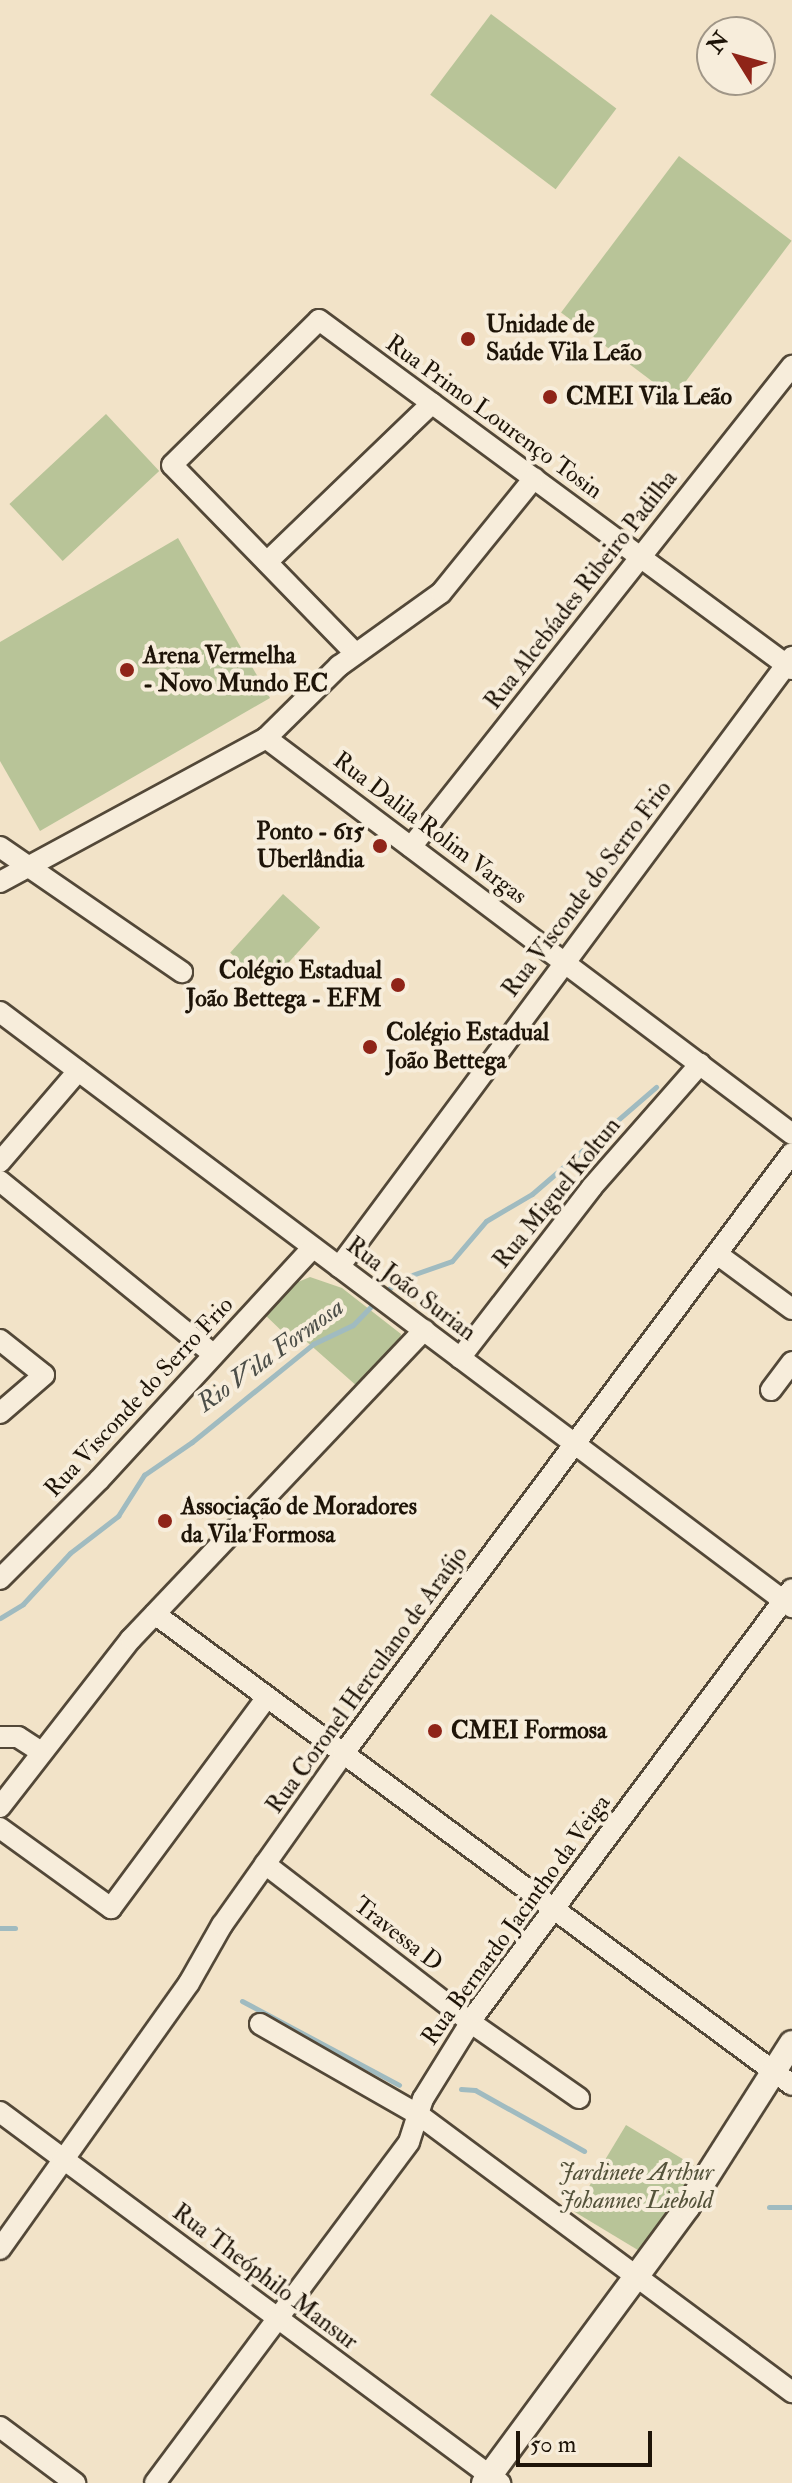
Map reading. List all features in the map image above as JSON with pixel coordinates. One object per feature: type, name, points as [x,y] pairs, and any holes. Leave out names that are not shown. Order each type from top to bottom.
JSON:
[{"type":"street","name":"Rua Primo Lourenço Tosin","points":[[267,562],[172,465],[319,320],[790,664]]},
{"type":"street","name":"Rua Alcebíades Ribeiro Padilha","points":[[411,847],[792,366]]},
{"type":"street","points":[[355,653],[267,562],[432,403]]},
{"type":"street","points":[[0,882],[266,738],[355,653],[441,593],[534,478]]},
{"type":"street","name":"Rua Visconde do Serro Frio","points":[[339,1267],[790,664]]},
{"type":"street","name":"Rua Dalila Rolim Vargas","points":[[266,738],[792,1134]]},
{"type":"street","points":[[0,847],[182,972]]},
{"type":"street","name":"Rua João Surian","points":[[0,1012],[575,1444],[789,1599]]},
{"type":"street","name":"Rua Miguel Koltun","points":[[460,1358],[592,1187],[700,1064]]},
{"type":"street","points":[[0,1162],[78,1071]]},
{"type":"street","name":"Rua Coronel Herculano de Araújo","points":[[0,2249],[189,1983],[265,1864],[343,1754],[792,1153]]},
{"type":"street","points":[[0,1181],[213,1354]]},
{"type":"street","name":"Rua Visconde do Serro Frio","points":[[0,1579],[99,1480],[313,1247]]},
{"type":"street","points":[[717,1254],[792,1309]]},
{"type":"street","points":[[0,1807],[113,1660],[424,1330]]},
{"type":"street","points":[[0,1340],[44,1375],[0,1413]]},
{"type":"street","points":[[771,1390],[792,1362]]},
{"type":"street","name":"Rua Bernardo Jacintho da Veiga","points":[[155,2483],[409,2142],[423,2099],[470,2022],[789,1599]]},
{"type":"street","points":[[155,1614],[782,2078]]},
{"type":"street","points":[[0,1828],[111,1908],[267,1697]]},
{"type":"street","points":[[0,1737],[18,1737],[41,1752]]},
{"type":"street","name":"Travessa D","points":[[265,1864],[470,2022],[579,2098]]},
{"type":"street","points":[[260,2024],[419,2115],[792,2392]]},
{"type":"street","points":[[491,2481],[636,2276],[782,2078],[792,2043]]},
{"type":"street","name":"Rua Theóphilo Mansur","points":[[0,2112],[491,2481]]},
{"type":"street","points":[[0,2427],[75,2483]]},
{"type":"green space","points":[[491,14],[616,108],[556,189],[430,95]]},
{"type":"green space","points":[[679,156],[792,241],[674,397],[561,313]]},
{"type":"green space","points":[[106,414],[159,471],[63,561],[9,504]]},
{"type":"green space","name":"Arena Vermelha - Novo Mundo EC","points":[[178,538],[270,698],[40,831],[0,761],[0,642]]},
{"type":"green space","points":[[283,894],[320,927],[267,986],[230,953]]},
{"type":"green space","points":[[310,1277],[342,1288],[401,1334],[399,1344],[358,1387],[307,1342],[289,1338],[262,1312],[286,1287]]},
{"type":"green space","name":"Jardinete Arthur Johannes Liebold","points":[[626,2125],[703,2171],[651,2258],[574,2212]]},
{"type":"waterway","name":"Rio Vila Formosa","points":[[384,1294],[398,1280],[452,1261],[486,1221],[532,1194],[656,1087]]},
{"type":"waterway","name":"Rio Vila Formosa","points":[[0,1618],[23,1604],[70,1553],[118,1516],[144,1475],[192,1442],[313,1344],[353,1325],[376,1301]]},
{"type":"waterway","points":[[0,1928],[15,1928]]},
{"type":"waterway","points":[[242,2001],[399,2085]]},
{"type":"waterway","points":[[461,2089],[475,2090],[584,2151]]},
{"type":"waterway","points":[[769,2207],[792,2207]]},
{"type":"place","name":"Unidade de Saúde Vila Leão","points":[[468,339]]},
{"type":"place","name":"CMEI Vila Leão","points":[[550,397]]},
{"type":"place","name":"Arena Vermelha - Novo Mundo EC","points":[[127,670]]},
{"type":"place","name":"Ponto - 615 Uberlândia","points":[[380,846]]},
{"type":"place","name":"Colégio Estadual João Bettega - EFM","points":[[398,985]]},
{"type":"place","name":"Colégio Estadual João Bettega","points":[[370,1047]]},
{"type":"place","name":"Associação de Moradores da Vila Formosa","points":[[165,1521]]},
{"type":"place","name":"CMEI Formosa","points":[[435,1731]]}]
